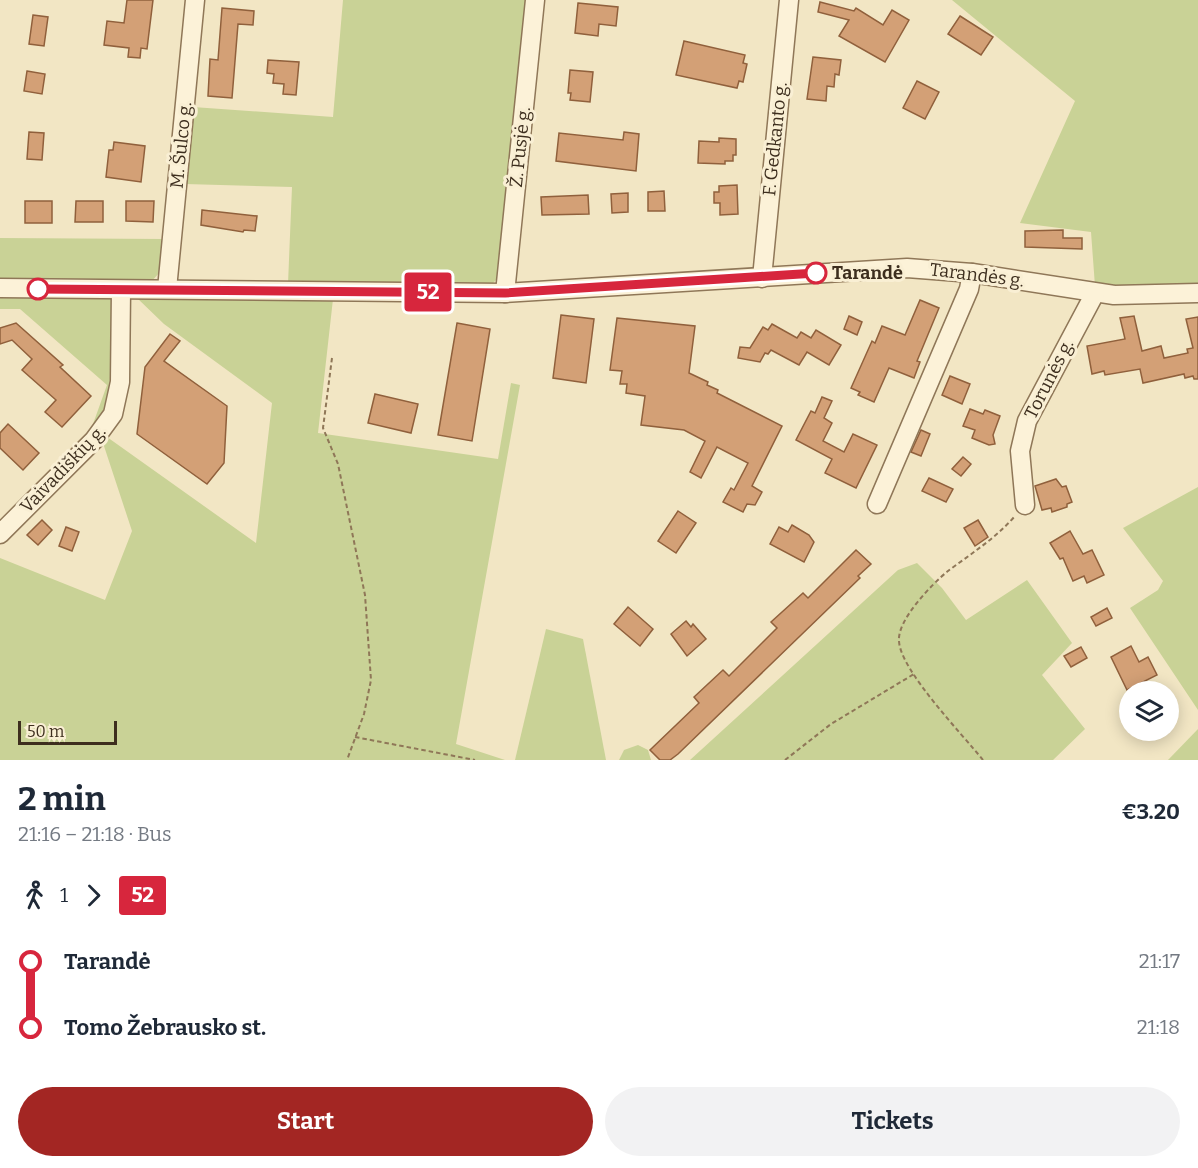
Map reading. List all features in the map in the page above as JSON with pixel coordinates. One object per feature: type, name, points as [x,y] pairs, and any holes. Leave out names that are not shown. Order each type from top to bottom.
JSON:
[{"type":"street","name":"M. Šulco g.","points":[[167,289],[195,0]]},
{"type":"street","name":"Ž. Pusjė g.","points":[[505,293],[535,0]]},
{"type":"street","name":"F. Gedkanto g.","points":[[762,278],[789,0]]},
{"type":"street","name":"Tarandės g.","points":[[0,288],[505,293],[762,278],[879,268],[937,269],[972,273],[1095,293],[1198,293]]},
{"type":"street","points":[[877,504],[969,289],[972,273]]},
{"type":"street","name":"Vaivadiškių g.","points":[[0,534],[94,440],[113,414],[120,382],[121,290]]},
{"type":"street","name":"Torunės g.","points":[[1025,505],[1020,451],[1024,429],[1038,397],[1095,293]]},
{"type":"path","points":[[332,358],[323,428],[338,464],[365,596],[371,680],[364,714],[347,760]]},
{"type":"path","points":[[983,760],[914,674],[898,642],[905,619],[946,573],[999,534],[1025,505]]},
{"type":"path","points":[[785,760],[831,724],[914,674]]},
{"type":"path","points":[[355,738],[475,760]]},
{"type":"green space","points":[[343,0],[527,0],[498,278],[493,283],[288,284],[292,187],[185,184],[193,107],[333,117]]},
{"type":"green space","points":[[952,0],[1198,0],[1198,285],[1124,288],[1095,286],[1091,232],[1020,223],[1075,101]]},
{"type":"green space","points":[[0,238],[165,239],[160,272],[150,283],[0,282]]},
{"type":"green space","points":[[0,295],[128,297],[125,406],[107,437],[256,543],[272,403],[164,324],[136,297],[333,299],[318,433],[498,459],[511,383],[520,385],[456,744],[505,760],[0,760],[0,558],[105,600],[132,531],[102,440],[93,424],[107,385],[20,309],[0,309]]},
{"type":"green space","points":[[1198,487],[1198,710],[1130,608],[1158,590],[1163,581],[1123,528]]},
{"type":"green space","points":[[917,563],[942,588],[966,620],[1027,580],[1072,643],[1042,675],[1085,729],[1053,760],[690,760],[898,570]]},
{"type":"green space","points":[[546,629],[583,639],[606,760],[515,760]]},
{"type":"green space","points":[[1198,729],[1198,760],[1168,760]]},
{"type":"green space","points":[[638,745],[648,750],[651,760],[619,760],[624,750]]},
{"type":"building","points":[[127,0],[153,0],[147,49],[141,48],[140,58],[128,57],[129,48],[104,45],[107,21],[124,23]]},
{"type":"building","points":[[820,2],[854,11],[856,8],[883,25],[892,10],[909,20],[885,62],[839,36],[849,20],[818,12]]},
{"type":"building","points":[[578,3],[618,7],[616,26],[599,24],[598,36],[575,33]]},
{"type":"building","points":[[222,8],[254,11],[253,25],[238,24],[232,98],[208,96],[210,59],[218,60]]},
{"type":"building","points":[[33,15],[48,17],[44,46],[29,44]]},
{"type":"building","points":[[960,16],[993,37],[981,55],[948,34]]},
{"type":"building","points":[[684,41],[745,55],[743,63],[747,64],[743,82],[739,81],[737,88],[676,75]]},
{"type":"building","points":[[813,57],[841,60],[839,75],[835,74],[834,87],[827,86],[826,101],[807,99]]},
{"type":"building","points":[[268,60],[299,62],[296,95],[283,94],[284,84],[273,83],[274,74],[267,73]]},
{"type":"building","points":[[570,70],[593,72],[590,102],[570,100],[571,93],[568,93]]},
{"type":"building","points":[[27,71],[45,74],[42,94],[24,91]]},
{"type":"building","points":[[917,81],[939,92],[925,119],[903,108]]},
{"type":"building","points":[[29,132],[44,133],[42,160],[27,159]]},
{"type":"building","points":[[624,132],[639,134],[636,171],[556,161],[559,133],[623,140]]},
{"type":"building","points":[[719,138],[736,139],[736,155],[733,155],[733,161],[725,161],[725,164],[698,163],[699,141],[719,142]]},
{"type":"building","points":[[114,142],[145,146],[141,182],[106,177],[109,150],[113,150]]},
{"type":"building","points":[[737,185],[738,214],[720,215],[720,203],[714,203],[714,192],[719,192],[719,186]]},
{"type":"building","points":[[664,191],[665,211],[648,211],[648,192]]},
{"type":"building","points":[[628,193],[628,212],[612,213],[611,194]]},
{"type":"building","points":[[588,195],[589,214],[542,215],[541,197]]},
{"type":"building","points":[[25,201],[52,201],[52,223],[25,223]]},
{"type":"building","points":[[76,201],[103,201],[103,222],[75,222]]},
{"type":"building","points":[[126,201],[154,201],[153,222],[126,221]]},
{"type":"building","points":[[202,210],[257,216],[255,231],[244,230],[243,232],[201,225]]},
{"type":"building","points":[[1063,230],[1063,238],[1082,238],[1082,249],[1025,247],[1025,231]]},
{"type":"building","points":[[920,300],[939,308],[917,361],[920,362],[914,378],[889,368],[874,402],[858,395],[860,392],[851,388],[872,341],[875,343],[882,326],[905,335]]},
{"type":"building","points":[[561,315],[594,319],[586,383],[553,378]]},
{"type":"building","points":[[849,316],[862,322],[857,335],[844,329]]},
{"type":"building","points":[[1134,316],[1142,351],[1161,346],[1164,358],[1188,353],[1187,349],[1193,348],[1186,319],[1198,317],[1198,379],[1194,379],[1193,376],[1185,378],[1184,374],[1143,383],[1140,369],[1105,375],[1104,371],[1092,374],[1087,346],[1125,339],[1120,318]]},
{"type":"building","points":[[617,318],[695,326],[689,373],[708,382],[707,385],[718,390],[717,393],[782,426],[752,486],[762,492],[755,505],[747,504],[743,512],[723,502],[731,488],[734,490],[748,463],[717,447],[701,478],[690,472],[705,441],[684,430],[641,425],[645,396],[626,393],[627,384],[620,384],[622,371],[610,370]]},
{"type":"building","points":[[16,323],[63,365],[60,367],[91,396],[62,427],[45,412],[56,400],[22,370],[32,359],[12,340],[0,344],[0,328]]},
{"type":"building","points":[[457,323],[490,329],[472,441],[438,435]]},
{"type":"building","points":[[772,324],[797,338],[801,332],[811,338],[816,330],[841,345],[829,365],[807,352],[799,365],[771,350],[768,354],[765,353],[760,362],[738,358],[740,347],[750,348],[763,327],[768,330]]},
{"type":"building","points":[[170,334],[180,341],[164,361],[227,406],[224,463],[207,484],[137,434],[145,367]]},
{"type":"building","points":[[950,376],[970,384],[962,404],[942,395]]},
{"type":"building","points":[[375,394],[418,404],[411,433],[368,423]]},
{"type":"building","points":[[822,397],[832,401],[824,418],[832,423],[823,441],[844,452],[853,434],[877,445],[856,488],[825,473],[832,459],[796,440],[811,411],[815,413]]},
{"type":"building","points":[[970,409],[983,414],[985,410],[1000,416],[993,435],[995,444],[989,445],[972,438],[975,430],[963,426]]},
{"type":"building","points":[[8,424],[39,453],[23,470],[0,448],[0,433]]},
{"type":"building","points":[[921,430],[930,434],[921,456],[911,452]]},
{"type":"building","points":[[963,457],[971,464],[961,476],[952,469]]},
{"type":"building","points":[[929,478],[953,489],[946,502],[922,491]]},
{"type":"building","points":[[1056,479],[1062,487],[1066,486],[1072,502],[1067,504],[1067,507],[1052,512],[1051,508],[1042,510],[1035,486]]},
{"type":"building","points":[[678,511],[696,523],[676,553],[658,541]]},
{"type":"building","points":[[42,520],[52,530],[38,545],[27,535]]},
{"type":"building","points":[[978,520],[988,537],[975,546],[964,528]]},
{"type":"building","points":[[792,525],[809,535],[814,542],[804,562],[770,544],[779,527],[788,532]]},
{"type":"building","points":[[66,527],[79,532],[72,551],[59,546]]},
{"type":"building","points":[[1070,531],[1083,554],[1092,550],[1104,575],[1087,583],[1084,576],[1073,581],[1063,558],[1060,559],[1050,543]]},
{"type":"building","points":[[856,550],[871,564],[858,576],[860,578],[678,754],[670,760],[660,760],[650,750],[699,703],[694,697],[723,670],[729,676],[777,628],[771,622],[803,593],[808,598]]},
{"type":"building","points":[[628,607],[653,629],[640,646],[614,624]]},
{"type":"building","points":[[1107,608],[1112,618],[1096,626],[1091,617]]},
{"type":"building","points":[[686,621],[691,627],[693,624],[706,639],[687,656],[671,634]]},
{"type":"building","points":[[1131,646],[1139,662],[1148,657],[1157,675],[1145,681],[1123,681],[1111,657]]},
{"type":"building","points":[[1081,647],[1087,658],[1071,667],[1064,656]]},
{"type":"bus line","name":"52","points":[[38,289],[505,293],[711,282],[816,273]]},
{"type":"place","name":"Tarandė","points":[[816,273]]}]
